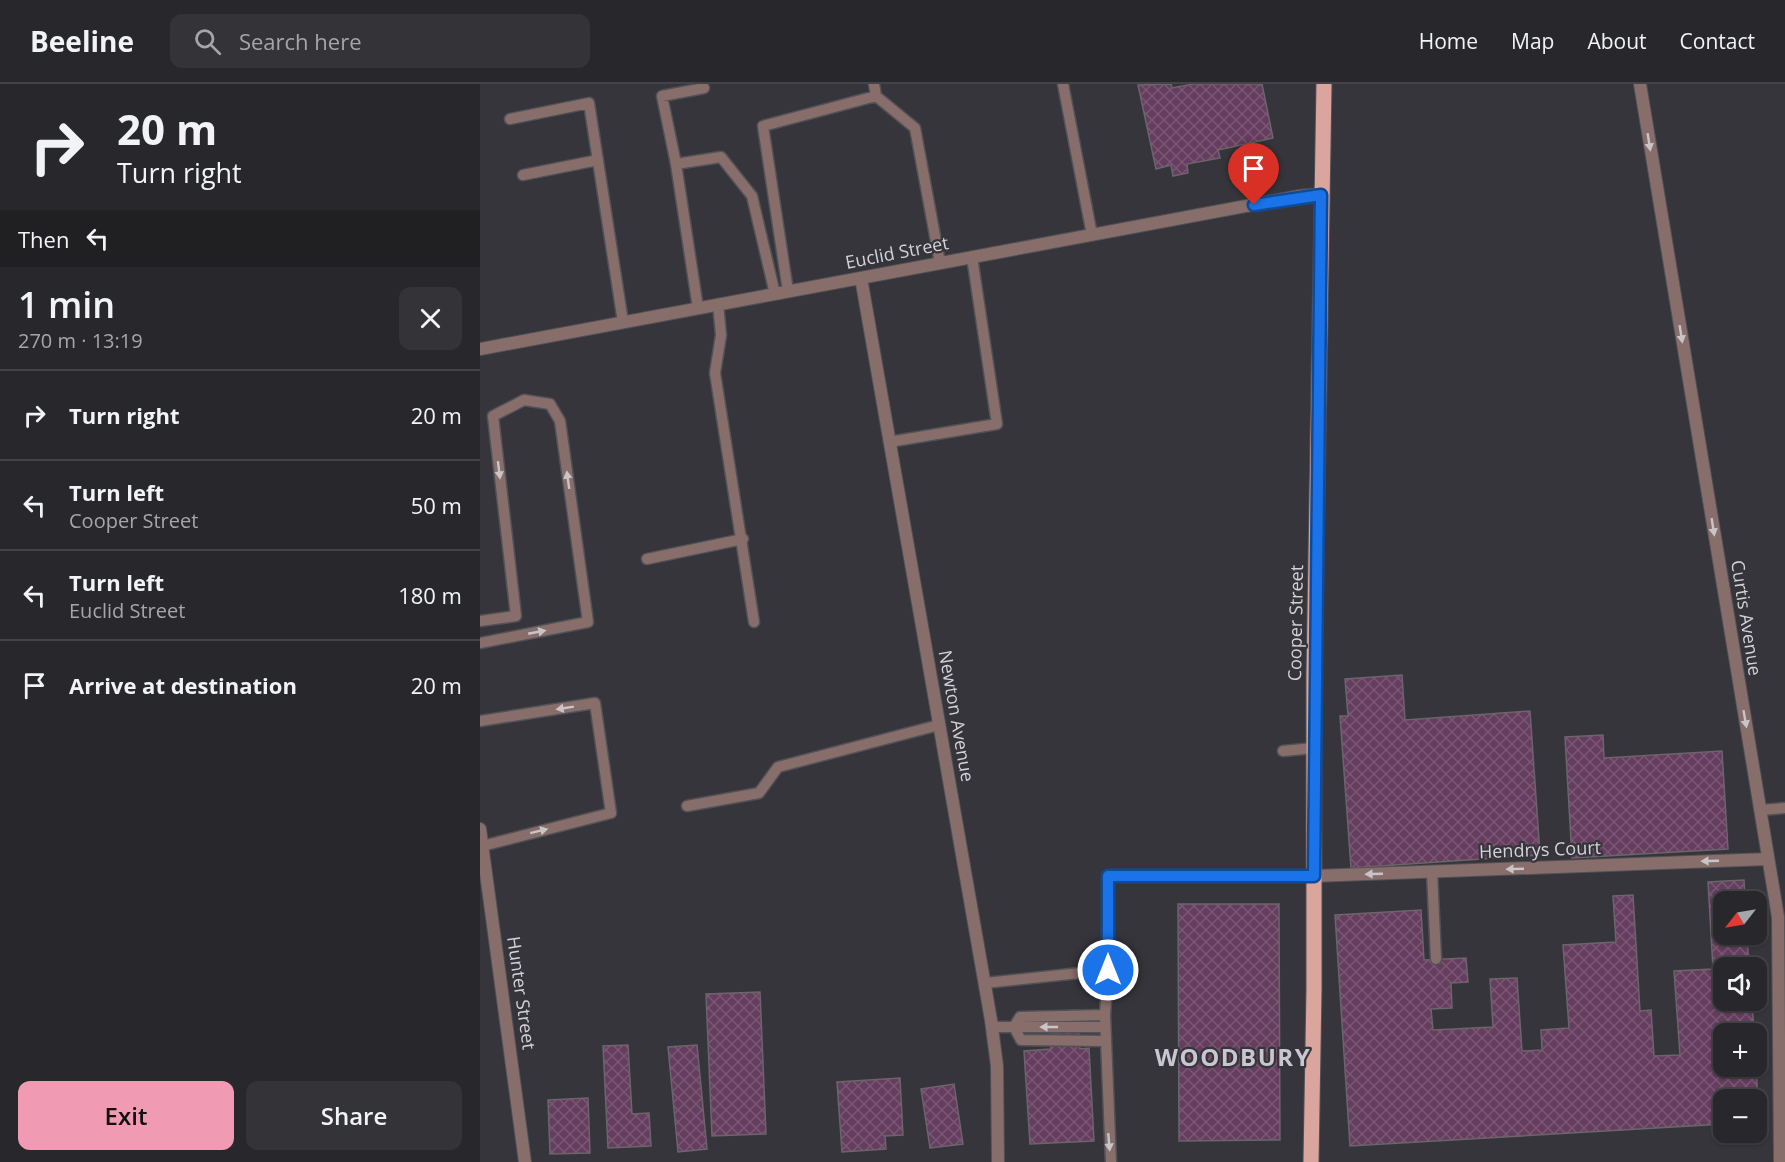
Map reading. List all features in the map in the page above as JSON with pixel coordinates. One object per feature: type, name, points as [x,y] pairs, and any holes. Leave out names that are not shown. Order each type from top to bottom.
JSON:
[{"type":"main road","name":"Cooper Street","points":[[1311,1162],[1314,748],[1324,84]]},
{"type":"street","name":"Curtis Avenue","points":[[1640,84],[1778,917],[1780,1162]]},
{"type":"street","name":"Euclid Street","points":[[480,349],[1092,235],[1321,195]]},
{"type":"street","name":"Newton Avenue","points":[[861,278],[992,1027],[997,1066],[998,1162]]},
{"type":"street","name":"Hunter Street","points":[[480,829],[485,903],[525,1162]]},
{"type":"street","name":"Hendrys Court","points":[[1314,876],[1768,859]]},
{"type":"lane","points":[[874,84],[876,96],[915,128],[940,263]]},
{"type":"lane","points":[[1063,84],[1092,235]]},
{"type":"lane","points":[[698,308],[676,164],[662,96],[704,88]]},
{"type":"lane","points":[[788,291],[763,126],[876,96]]},
{"type":"lane","points":[[510,119],[589,103],[623,322]]},
{"type":"lane","points":[[676,164],[721,157],[752,196],[775,294]]},
{"type":"lane","points":[[523,175],[598,160]]},
{"type":"lane","points":[[889,442],[997,424],[972,257]]},
{"type":"lane","points":[[718,304],[721,335],[715,373],[753,621]]},
{"type":"lane","points":[[480,621],[516,616],[493,416],[524,400],[550,404],[560,421],[588,622],[480,643]]},
{"type":"lane","points":[[647,559],[742,539]]},
{"type":"lane","points":[[480,721],[595,703],[611,813],[482,846]]},
{"type":"lane","points":[[687,806],[759,793],[778,767],[939,725]]},
{"type":"lane","points":[[1283,751],[1314,748]]},
{"type":"lane","points":[[1760,810],[1785,808]]},
{"type":"lane","points":[[1432,873],[1436,959]]},
{"type":"lane","points":[[1111,1162],[1107,1121],[1105,1027],[1108,970],[1108,876],[1314,876]]},
{"type":"lane","points":[[985,983],[1108,970]]},
{"type":"lane","points":[[1014,1027],[1020,1017],[1105,1015]]},
{"type":"lane","points":[[992,1027],[1105,1027]]},
{"type":"lane","points":[[1014,1027],[1021,1040],[1106,1041]]},
{"type":"building","points":[[1171,84],[1172,88],[1193,84],[1262,84],[1273,138],[1218,150],[1220,158],[1187,164],[1188,173],[1173,176],[1171,165],[1156,169],[1138,85]]},
{"type":"building","points":[[1402,675],[1405,720],[1530,711],[1540,855],[1351,868],[1340,716],[1348,716],[1345,679]]},
{"type":"building","points":[[1603,735],[1604,758],[1722,751],[1728,849],[1572,858],[1565,737]]},
{"type":"building","points":[[1744,880],[1744,891],[1713,891],[1713,945],[1748,945],[1748,957],[1713,957],[1713,969],[1708,882]]},
{"type":"building","points":[[1633,895],[1640,1011],[1651,1010],[1654,1056],[1680,1055],[1674,971],[1713,969],[1713,1011],[1753,1011],[1753,1023],[1713,1023],[1713,1077],[1757,1077],[1757,1089],[1713,1089],[1713,1125],[1350,1146],[1335,915],[1421,910],[1424,960],[1466,958],[1468,982],[1451,983],[1452,1008],[1431,1009],[1433,1030],[1493,1027],[1490,979],[1517,978],[1522,1051],[1542,1050],[1541,1030],[1569,1028],[1563,945],[1616,942],[1613,896]]},
{"type":"building","points":[[1178,904],[1279,904],[1280,1140],[1179,1141]]},
{"type":"building","points":[[760,992],[766,1134],[712,1136],[706,994]]},
{"type":"building","points":[[1077,1010],[1080,1049],[1089,1048],[1094,1141],[1030,1144],[1024,1051],[1051,1049],[1049,1012]]},
{"type":"building","points":[[628,1045],[632,1114],[649,1113],[651,1146],[608,1148],[603,1046]]},
{"type":"building","points":[[697,1045],[707,1149],[678,1152],[668,1047]]},
{"type":"building","points":[[900,1078],[903,1135],[885,1136],[886,1149],[842,1152],[837,1082]]},
{"type":"building","points":[[954,1084],[963,1144],[930,1148],[921,1089]]},
{"type":"building","points":[[588,1098],[590,1153],[550,1154],[548,1100]]},
{"type":"district","name":"WOODBURY","points":[[1233,1058]]},
{"type":"route","points":[[1108,970],[1108,876],[1314,876],[1314,677],[1321,195],[1300,196],[1254,205]]}]
